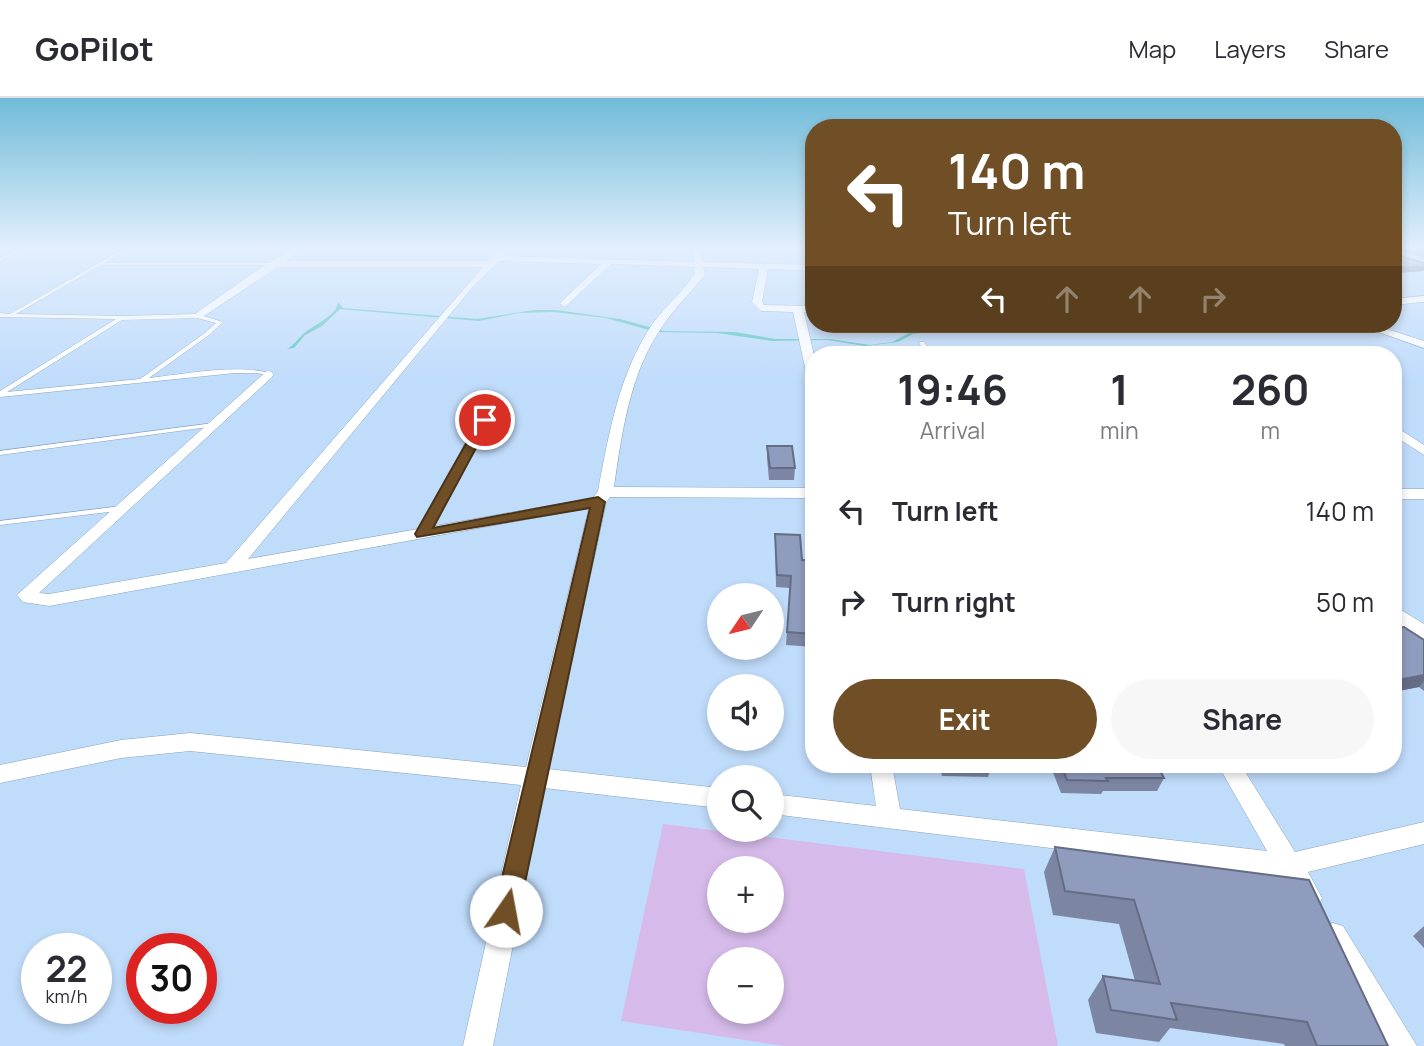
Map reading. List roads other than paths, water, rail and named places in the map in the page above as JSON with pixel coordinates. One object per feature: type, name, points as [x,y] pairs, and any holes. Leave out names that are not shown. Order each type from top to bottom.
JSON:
[{"type":"street","points":[[197,316],[231,292]]},
{"type":"street","points":[[230,568],[466,292]]},
{"type":"street","points":[[565,304],[577,292]]},
{"type":"street","points":[[478,1046],[535,777],[630,376],[660,322],[688,292]]},
{"type":"street","points":[[760,292],[758,305],[770,310],[805,309]]},
{"type":"street","points":[[1402,301],[1424,299]]},
{"type":"street","points":[[798,309],[806,346]]},
{"type":"street","points":[[1388,333],[1424,345]]},
{"type":"street","points":[[268,374],[26,595],[29,598],[49,600],[422,534],[602,497],[805,493]]},
{"type":"street","points":[[1402,435],[1424,451]]},
{"type":"street","points":[[1402,494],[1424,494]]},
{"type":"street","points":[[1402,618],[1424,634]]},
{"type":"street","points":[[0,774],[132,747],[190,743],[279,748],[707,797]]},
{"type":"street","points":[[882,773],[890,818]]},
{"type":"street","points":[[1234,773],[1402,1046]]},
{"type":"street","points":[[784,805],[1289,865],[1424,833]]},
{"type":"lane","points":[[11,315],[51,292]]},
{"type":"lane","points":[[0,315],[122,318],[197,316],[219,321],[207,334],[141,381]]},
{"type":"lane","points":[[0,395],[122,318]]},
{"type":"lane","points":[[0,395],[235,371],[256,370],[268,374]]},
{"type":"lane","points":[[422,534],[498,397]]},
{"type":"lane","points":[[0,453],[214,425]]},
{"type":"lane","points":[[0,523],[121,508]]}]
